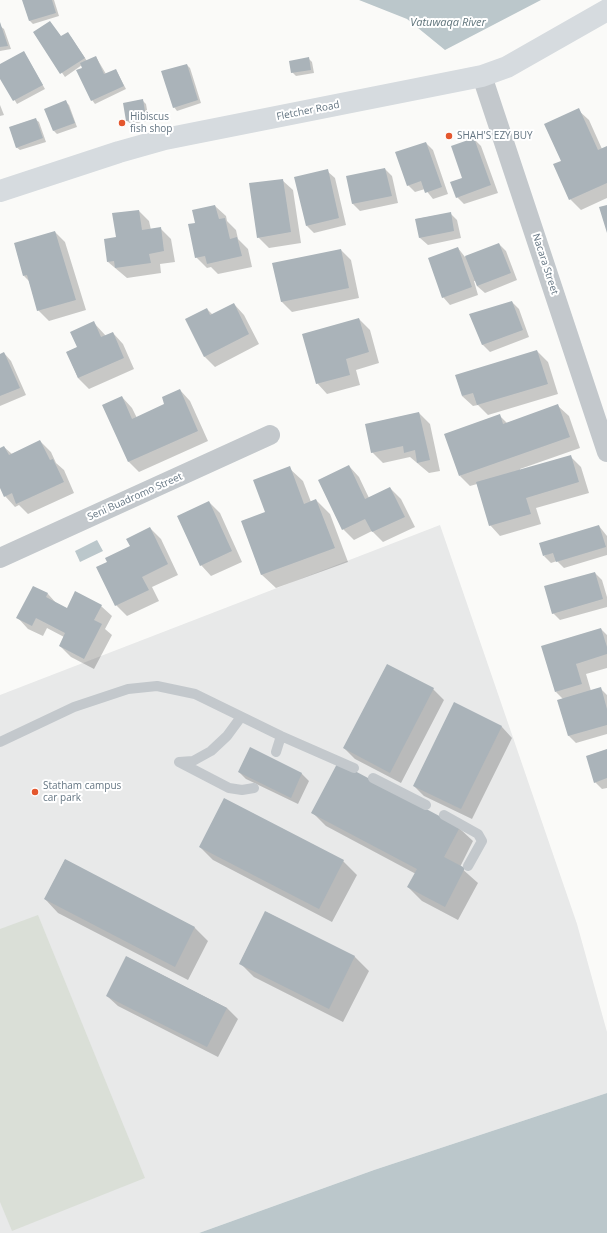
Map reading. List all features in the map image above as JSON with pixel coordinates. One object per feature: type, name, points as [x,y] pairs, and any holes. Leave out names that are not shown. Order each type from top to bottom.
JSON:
[{"type":"main road","name":"Fletcher Road","points":[[0,191],[119,152],[165,140],[482,76],[507,67],[607,10]]},
{"type":"street","name":"Nacara Street","points":[[482,76],[607,452]]},
{"type":"street","name":"Seni Buadromo Street","points":[[0,558],[270,435]]},
{"type":"lane","points":[[0,742],[74,707],[128,689],[157,686],[195,694],[281,736],[354,768]]},
{"type":"lane","points":[[241,717],[227,736],[211,751],[193,761],[179,762],[229,788],[242,790],[254,788]]},
{"type":"lane","points":[[276,752],[281,736]]},
{"type":"lane","points":[[373,778],[426,805]]},
{"type":"lane","points":[[444,815],[478,834],[482,841],[468,866]]},
{"type":"shaded area","points":[[440,525],[577,924],[607,1032],[607,1093],[374,1170],[199,1233],[0,1233],[0,695]]},
{"type":"shaded area","points":[[38,915],[145,1178],[12,1231],[0,1202],[0,929]]},
{"type":"water","name":"Vatuwaqa River","points":[[359,0],[541,0],[445,50],[407,19]]},
{"type":"water","points":[[97,540],[103,551],[80,562],[75,551]]},
{"type":"water","points":[[607,1093],[607,1233],[199,1233],[374,1170]]},
{"type":"building","points":[[22,0],[52,0],[56,13],[29,21]]},
{"type":"building","points":[[50,21],[61,36],[68,32],[85,58],[60,74],[33,32]]},
{"type":"building","points":[[0,22],[8,46],[0,47]]},
{"type":"building","points":[[24,51],[43,85],[13,101],[0,79],[0,64]]},
{"type":"building","points":[[96,56],[104,74],[116,69],[124,86],[91,101],[76,70],[82,68],[80,63]]},
{"type":"building","points":[[309,57],[311,70],[291,73],[289,61]]},
{"type":"building","points":[[187,64],[198,100],[173,108],[161,71]]},
{"type":"building","points":[[143,99],[146,118],[126,121],[123,103]]},
{"type":"building","points":[[66,100],[75,123],[53,131],[44,109]]},
{"type":"building","points":[[579,108],[598,150],[607,146],[607,183],[569,200],[553,164],[561,161],[544,124]]},
{"type":"building","points":[[36,118],[43,138],[16,148],[9,127]]},
{"type":"building","points":[[474,138],[491,185],[456,198],[450,182],[462,178],[451,146]]},
{"type":"building","points":[[426,142],[442,187],[425,193],[421,181],[407,186],[395,152]]},
{"type":"building","points":[[385,168],[392,196],[352,204],[346,176]]},
{"type":"building","points":[[328,169],[339,218],[306,226],[294,177]]},
{"type":"building","points":[[283,179],[291,232],[257,238],[249,183]]},
{"type":"building","points":[[215,205],[219,219],[225,218],[230,239],[237,237],[242,256],[207,264],[205,256],[195,258],[188,224],[195,223],[192,210]]},
{"type":"building","points":[[607,205],[607,233],[599,207]]},
{"type":"building","points":[[139,210],[142,230],[161,227],[164,251],[149,254],[151,263],[115,268],[114,261],[107,262],[104,239],[116,237],[112,213]]},
{"type":"building","points":[[451,212],[454,231],[419,238],[415,219]]},
{"type":"building","points":[[55,231],[76,300],[37,311],[27,275],[23,276],[14,243]]},
{"type":"building","points":[[499,243],[511,273],[477,286],[465,256]]},
{"type":"building","points":[[458,247],[472,287],[442,298],[428,258]]},
{"type":"building","points":[[341,249],[349,288],[281,302],[272,263]]},
{"type":"building","points":[[512,301],[523,330],[482,345],[469,314]]},
{"type":"building","points":[[234,303],[249,334],[204,357],[185,319],[207,308],[210,315]]},
{"type":"building","points":[[359,318],[369,352],[346,359],[350,375],[316,384],[302,334]]},
{"type":"building","points":[[94,321],[101,337],[113,332],[124,358],[78,378],[66,352],[77,347],[70,332]]},
{"type":"building","points":[[537,350],[548,384],[477,405],[473,393],[462,396],[455,375]]},
{"type":"building","points":[[4,352],[20,388],[0,396],[0,354]]},
{"type":"building","points":[[180,389],[198,431],[128,462],[102,405],[122,396],[132,419],[164,404],[162,397]]},
{"type":"building","points":[[558,404],[570,437],[459,476],[444,434],[500,414],[503,424]]},
{"type":"building","points":[[419,412],[430,460],[417,463],[415,450],[404,453],[403,446],[371,453],[365,424]]},
{"type":"building","points":[[40,440],[50,460],[53,459],[64,482],[16,504],[12,493],[4,497],[0,488],[0,448],[4,446],[9,455]]},
{"type":"building","points":[[571,455],[579,482],[526,498],[531,514],[489,526],[476,482]]},
{"type":"building","points":[[349,465],[365,499],[390,487],[405,517],[372,532],[365,519],[342,530],[318,480]]},
{"type":"building","points":[[290,466],[304,504],[316,499],[335,548],[261,575],[241,521],[265,512],[253,480]]},
{"type":"building","points":[[209,501],[232,551],[200,566],[177,516]]},
{"type":"building","points":[[599,525],[606,547],[556,562],[553,553],[543,556],[539,543]]},
{"type":"building","points":[[150,527],[168,564],[142,577],[149,590],[115,606],[96,567],[107,562],[105,558],[130,546],[126,539]]},
{"type":"building","points":[[595,572],[603,599],[552,614],[544,586]]},
{"type":"building","points":[[33,586],[48,593],[46,597],[67,608],[75,591],[102,605],[94,620],[102,624],[84,659],[59,646],[65,633],[36,618],[32,626],[16,618]]},
{"type":"building","points":[[601,628],[607,647],[607,654],[576,664],[582,684],[555,692],[541,646]]},
{"type":"building","points":[[387,664],[434,688],[390,773],[343,748]]},
{"type":"building","points":[[601,687],[607,709],[607,725],[568,736],[557,700]]},
{"type":"building","points":[[454,702],[502,726],[461,809],[413,786]]},
{"type":"building","points":[[250,747],[302,773],[291,798],[238,772]]},
{"type":"building","points":[[607,749],[607,778],[594,783],[586,756]]},
{"type":"building","points":[[338,762],[460,827],[444,857],[465,868],[445,907],[407,887],[417,869],[311,813]]},
{"type":"building","points":[[224,798],[344,860],[319,909],[199,847]]},
{"type":"building","points":[[65,859],[195,927],[175,967],[44,899]]},
{"type":"building","points":[[265,911],[355,956],[329,1009],[239,964]]},
{"type":"building","points":[[126,956],[227,1008],[207,1047],[106,996]]},
{"type":"place","name":"Hibiscus fish shop","points":[[122,123]]},
{"type":"place","name":"SHAH'S EZY BUY","points":[[449,136]]},
{"type":"place","name":"Statham campus car park","points":[[35,792]]}]
